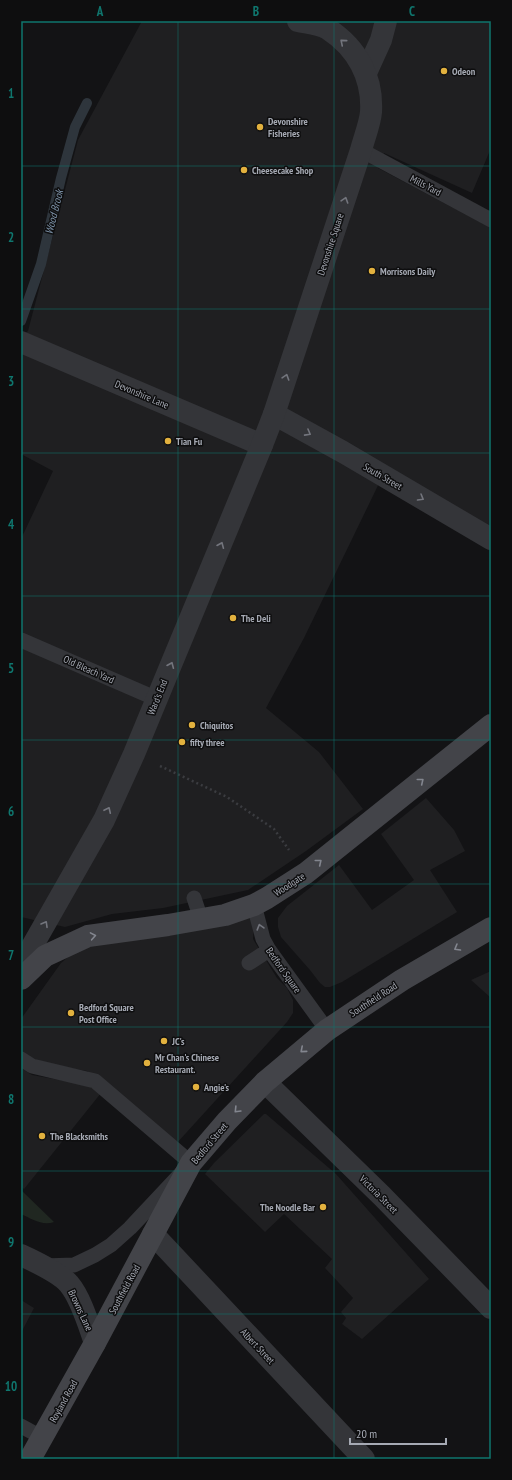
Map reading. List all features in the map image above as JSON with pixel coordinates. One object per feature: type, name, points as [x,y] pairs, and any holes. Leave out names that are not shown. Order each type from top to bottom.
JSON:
[{"type":"main road","name":"Woodgate","points":[[32,950],[88,936],[225,915],[254,905],[306,873],[491,725]]},
{"type":"main road","name":"Southfield Road","points":[[265,1082],[327,1030],[402,980],[491,928]]},
{"type":"main road","name":"Ward's End","points":[[21,979],[32,950]]},
{"type":"main road","name":"Bedford Street","points":[[153,1234],[191,1163],[227,1121],[265,1082]]},
{"type":"main road","name":"Southfield Road","points":[[95,1343],[153,1234]]},
{"type":"main road","name":"Royland Road","points":[[30,1459],[95,1343]]},
{"type":"street","name":"Devonshire Square","points":[[274,414],[361,150],[371,113],[370,91],[366,73],[352,49],[327,28],[298,21]]},
{"type":"street","points":[[366,73],[380,40],[386,21]]},
{"type":"street","name":"Devonshire Lane","points":[[21,342],[262,446]]},
{"type":"street","name":"Ward's End","points":[[21,971],[104,820],[134,754],[274,414]]},
{"type":"street","name":"South Street","points":[[274,414],[343,452],[491,540]]},
{"type":"street","name":"Victoria Street","points":[[265,1082],[382,1196],[491,1308]]},
{"type":"street","name":"Albert Street","points":[[153,1234],[364,1459]]},
{"type":"street","name":"Browns Lane","points":[[21,1255],[44,1266],[68,1283],[83,1309],[95,1343]]},
{"type":"lane","name":"Mills Yard","points":[[361,150],[491,220]]},
{"type":"lane","name":"Old Bleach Yard","points":[[21,640],[157,699]]},
{"type":"lane","points":[[194,898],[201,919]]},
{"type":"lane","name":"Bedford Square","points":[[254,905],[263,939],[269,950],[327,1030]]},
{"type":"lane","points":[[249,963],[269,950]]},
{"type":"lane","points":[[21,1059],[32,1066],[95,1081],[191,1163],[133,1225],[111,1245],[74,1265],[44,1266]]},
{"type":"lane","points":[[21,1426],[43,1438]]},
{"type":"path","points":[[134,754],[227,797],[274,829],[306,873]]},
{"type":"shaded area","points":[[142,21],[491,21],[491,148],[472,193],[384,153],[378,168],[491,228],[491,530],[386,469],[304,638],[266,708],[319,752],[363,809],[306,851],[248,890],[163,908],[112,914],[65,927],[21,917],[21,539],[53,471],[21,454],[21,337],[28,331],[78,140]]},
{"type":"shaded area","points":[[426,798],[454,830],[465,851],[430,870],[457,912],[342,982],[330,987],[325,987],[281,937],[278,927],[278,918],[287,906],[339,865],[372,910],[414,880],[381,834]]},
{"type":"shaded area","points":[[249,918],[253,920],[253,939],[277,978],[287,988],[293,1000],[293,1013],[287,1022],[176,1144],[106,1082],[87,1071],[51,1065],[21,1053],[21,1019],[61,963],[75,951],[93,945]]},
{"type":"shaded area","points":[[491,971],[491,998],[471,980]]},
{"type":"shaded area","name":"The Blacksmiths","points":[[21,1068],[32,1075],[87,1085],[101,1093],[24,1189],[21,1186]]},
{"type":"shaded area","points":[[264,1114],[266,1114],[336,1174],[429,1279],[362,1339],[342,1324],[346,1318],[341,1312],[353,1298],[325,1268],[332,1259],[284,1214],[265,1232],[205,1174],[214,1163]]},
{"type":"shaded area","points":[[21,1190],[54,1222],[41,1223],[21,1214]]},
{"type":"shaded area","points":[[21,1300],[34,1308],[21,1333]]},
{"type":"waterway","name":"Wood Brook","points":[[21,321],[41,264],[61,178],[75,127],[87,103]]},
{"type":"place","name":"Odeon","points":[[444,71]]},
{"type":"place","name":"Devonshire Fisheries","points":[[260,127]]},
{"type":"place","name":"Cheesecake Shop","points":[[244,170]]},
{"type":"place","name":"Morrisons Daily","points":[[372,271]]},
{"type":"place","name":"Tian Fu","points":[[168,441]]},
{"type":"place","name":"The Deli","points":[[233,618]]},
{"type":"place","name":"Chiquitos","points":[[192,725]]},
{"type":"place","name":"fifty three","points":[[182,742]]},
{"type":"place","name":"Bedford Square Post Office","points":[[71,1013]]},
{"type":"place","name":"JC's","points":[[164,1041]]},
{"type":"place","name":"Mr Chan's Chinese Restaurant.","points":[[147,1063]]},
{"type":"place","name":"Angie's","points":[[196,1087]]},
{"type":"place","name":"The Blacksmiths","points":[[42,1136]]},
{"type":"place","name":"The Noodle Bar","points":[[323,1207]]}]
